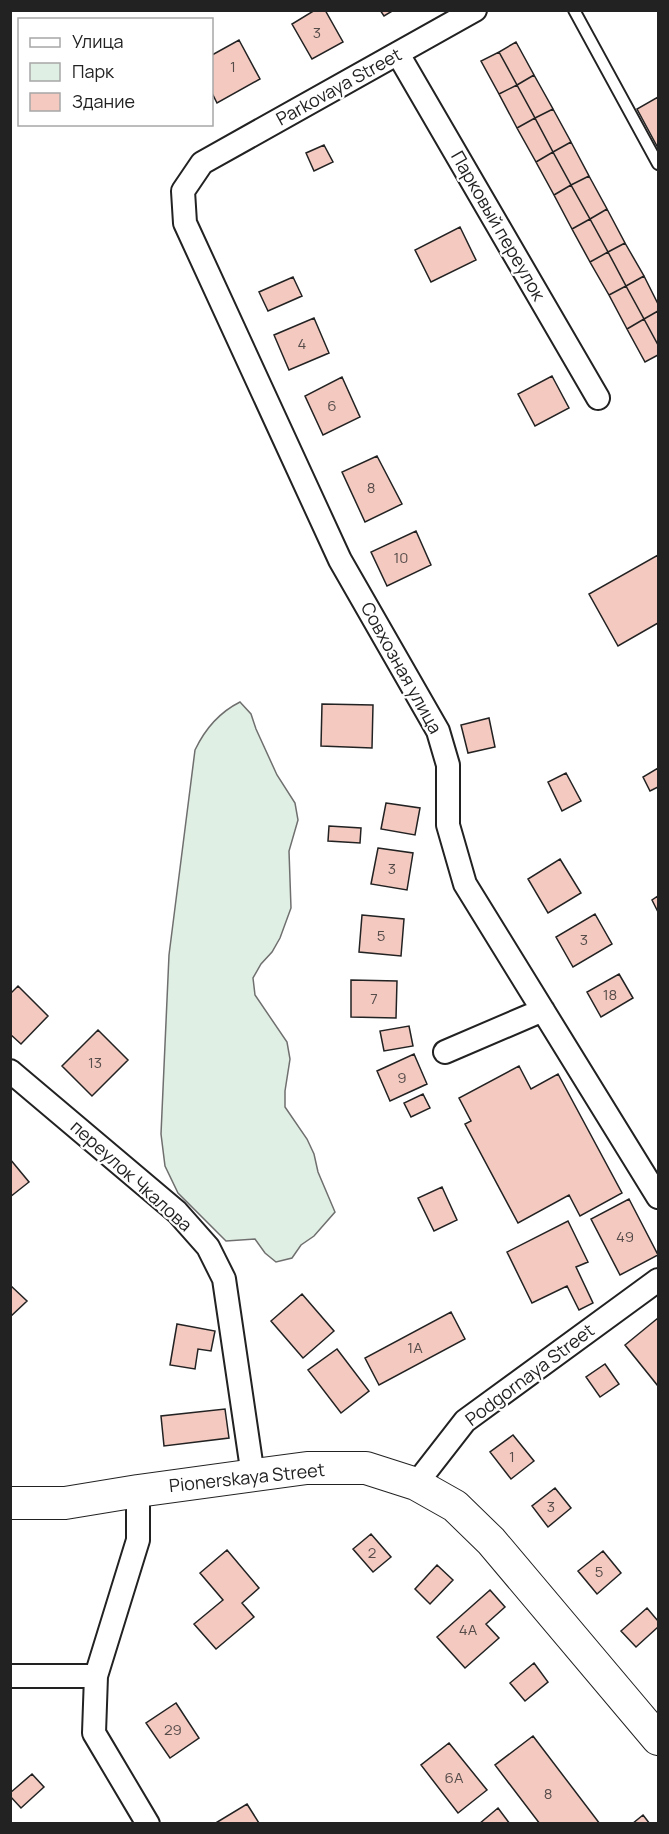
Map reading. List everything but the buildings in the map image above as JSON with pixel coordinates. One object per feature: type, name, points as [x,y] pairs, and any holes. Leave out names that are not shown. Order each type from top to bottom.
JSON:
[{"type":"main road","name":"Pionerskaya Street","points":[[10,1503],[65,1503],[307,1468],[366,1468],[416,1485],[455,1506],[491,1541],[658,1739]]},
{"type":"street","name":"Parkovaya Street","points":[[202,163],[475,10]]},
{"type":"street","name":"Парковый переулок","points":[[398,54],[598,398]]},
{"type":"street","name":"Совхозная улица","points":[[202,163],[183,191],[185,223],[340,560],[438,731],[448,765],[448,825],[465,884],[658,1197]]},
{"type":"street","points":[[445,1052],[543,1010]]},
{"type":"street","name":"переулок Чкалова","points":[[10,1071],[177,1212],[208,1247],[224,1279],[253,1476]]},
{"type":"street","name":"Podgornaya Street","points":[[416,1485],[465,1421],[658,1280]]},
{"type":"street","points":[[138,1491],[138,1540],[96,1676],[94,1733],[148,1824]]},
{"type":"street","points":[[10,1676],[96,1676]]},
{"type":"lane","points":[[574,10],[658,164]]},
{"type":"green space","points":[[240,702],[251,714],[277,775],[295,803],[298,820],[289,851],[291,908],[280,938],[253,978],[255,995],[287,1042],[290,1059],[285,1107],[307,1139],[335,1212],[314,1236],[301,1245],[292,1258],[276,1262],[265,1253],[255,1239],[226,1241],[178,1193],[165,1166],[161,1134],[169,955],[195,750],[213,722]]}]
